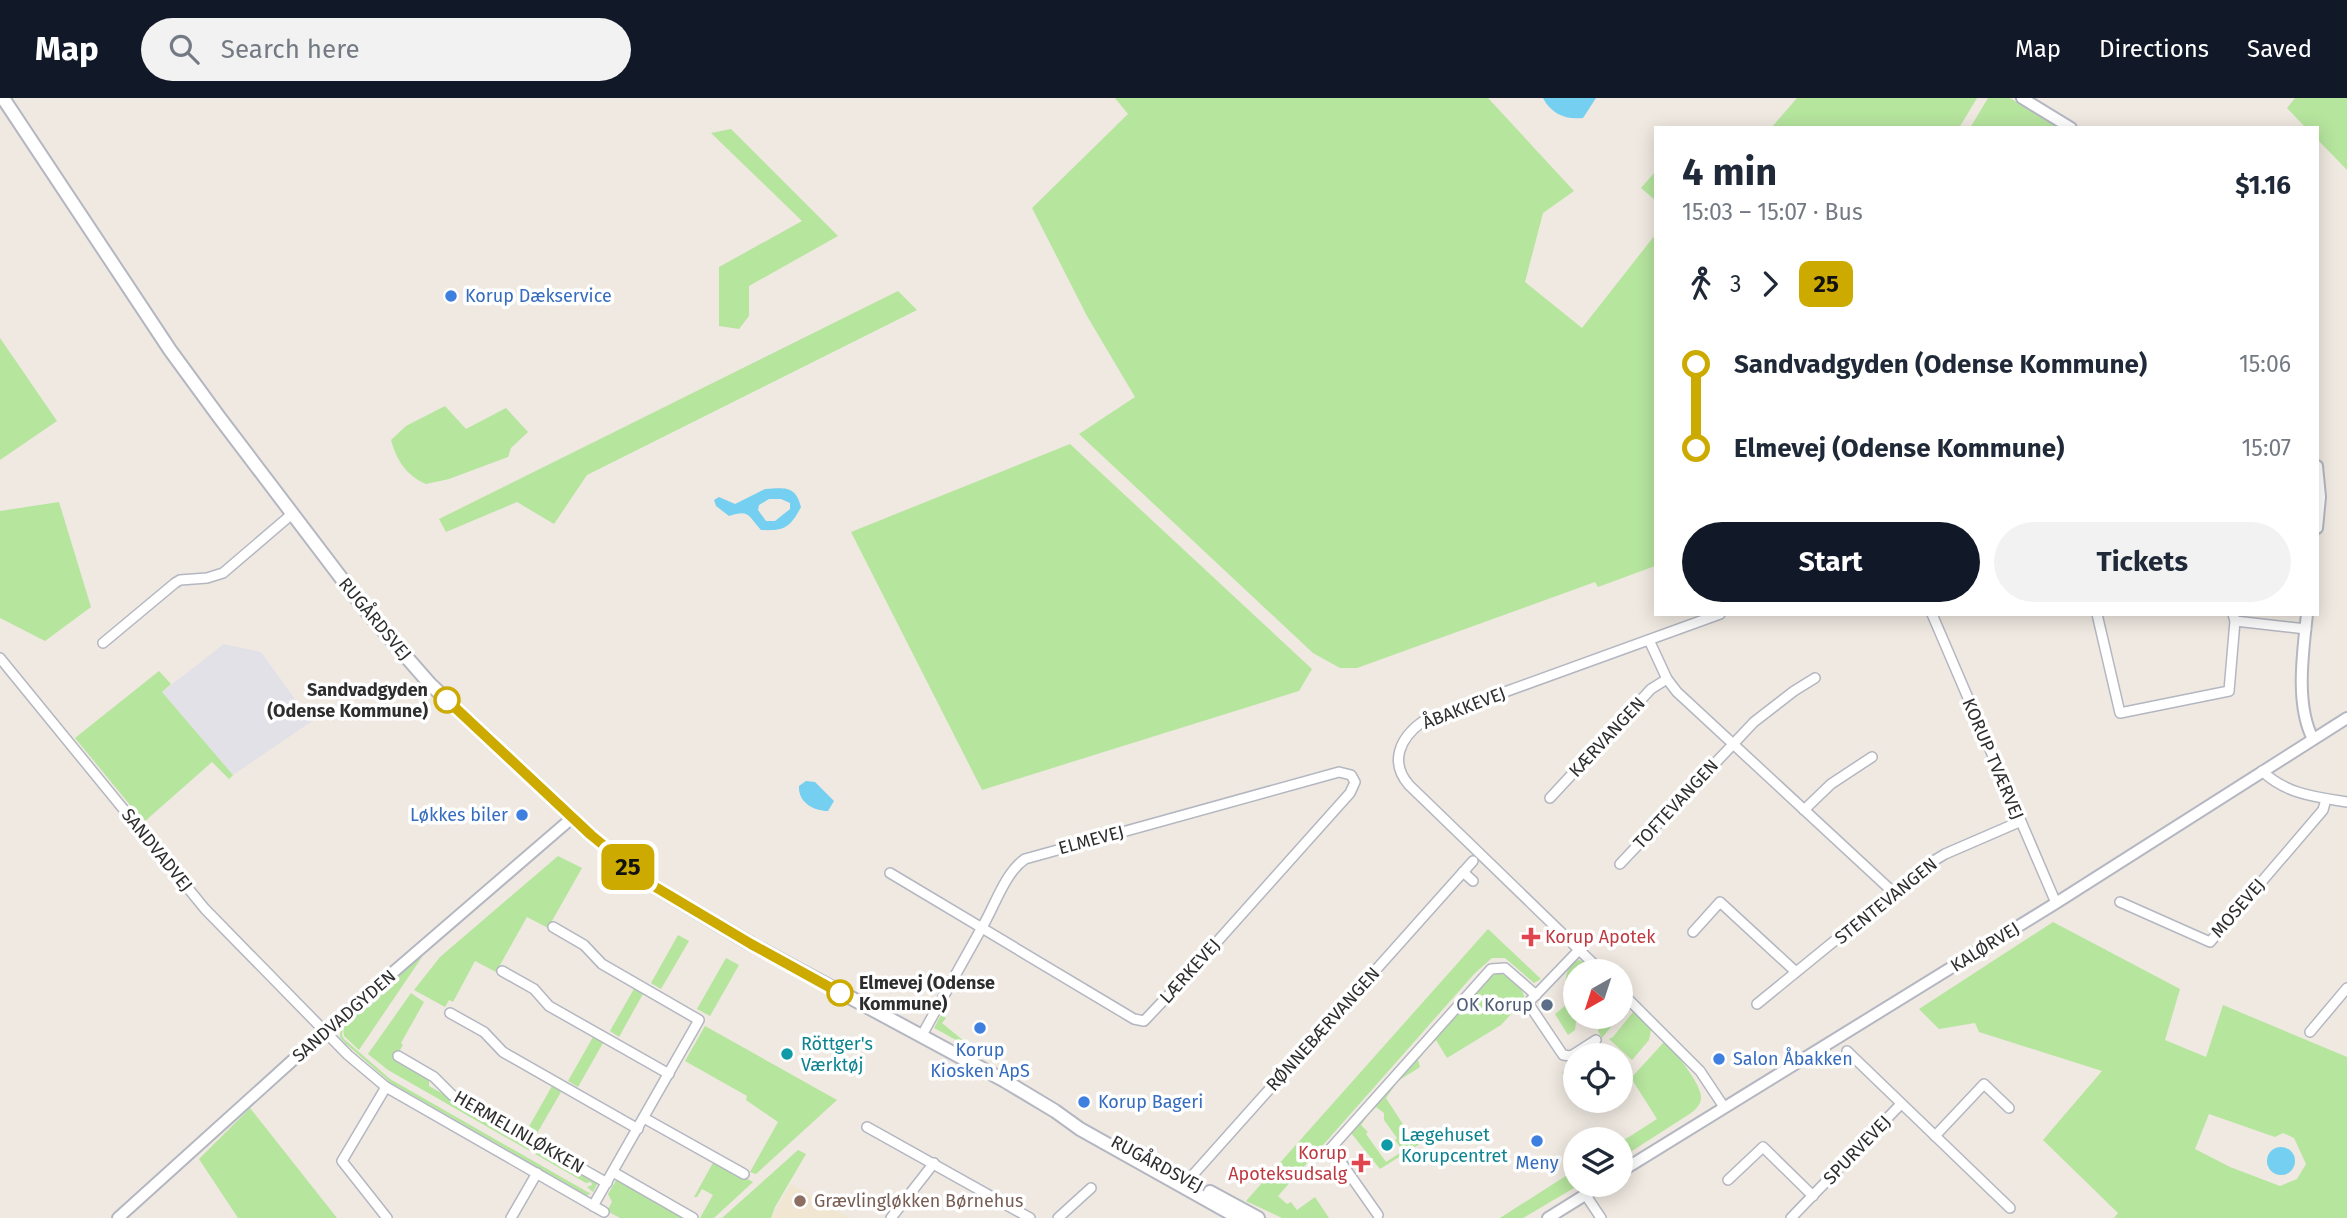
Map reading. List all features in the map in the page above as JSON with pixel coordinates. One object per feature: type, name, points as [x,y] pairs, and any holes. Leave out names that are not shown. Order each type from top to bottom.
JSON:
[{"type":"main road","name":"RUGÅRDSVEJ","points":[[2,98],[170,349],[363,608],[402,654],[447,700],[572,817],[625,864],[672,897],[751,944],[922,1035],[1055,1111],[1080,1129],[1258,1218]]},
{"type":"main road","name":"RUGÅRDSVEJ","points":[[1185,1183],[1239,1218]]},
{"type":"street","points":[[2022,98],[2068,126]]},
{"type":"street","points":[[2319,487],[2319,507]]},
{"type":"street","points":[[103,643],[180,580],[206,578],[223,573],[292,514]]},
{"type":"street","name":"ÅBAKKEVEJ","points":[[1588,959],[1406,781],[1398,765],[1399,750],[1407,735],[1422,722],[1715,616]]},
{"type":"street","name":"KORUP TVÆRVEJ","points":[[1933,616],[2056,903]]},
{"type":"street","points":[[2097,616],[2120,713],[2229,691],[2234,618],[2306,629]]},
{"type":"street","points":[[2308,616],[2303,706],[2313,739]]},
{"type":"street","points":[[1649,640],[1676,692],[1895,893]]},
{"type":"street","name":"SANDVADVEJ","points":[[0,658],[205,909],[326,1031]]},
{"type":"street","name":"TOFTEVANGEN","points":[[1620,864],[1733,744],[1773,706],[1815,678]]},
{"type":"street","name":"KÆRVANGEN","points":[[1550,798],[1651,689],[1667,679]]},
{"type":"street","name":"KALØRVEJ","points":[[1633,1164],[2056,903],[2347,718]]},
{"type":"street","points":[[1804,810],[1831,784],[1872,757]]},
{"type":"street","points":[[2262,771],[2275,784],[2290,791],[2347,802]]},
{"type":"street","name":"ELMEVEJ","points":[[922,1035],[1015,868],[1030,856],[1339,772],[1354,778]]},
{"type":"street","name":"LÆRKEVEJ","points":[[982,927],[1135,1019],[1144,1021],[1350,793],[1355,785],[1354,778]]},
{"type":"street","name":"MOSEVEJ","points":[[2120,902],[2210,942],[2323,810],[2326,799]]},
{"type":"street","name":"SANDVADGYDEN","points":[[118,1218],[326,1031],[572,817]]},
{"type":"street","name":"STENTEVANGEN","points":[[1756,1004],[1930,863],[2019,822]]},
{"type":"street","name":"RØNNEBÆRVANGEN","points":[[1185,1183],[1472,861]]},
{"type":"street","points":[[1463,872],[1473,881]]},
{"type":"street","points":[[890,873],[982,927]]},
{"type":"street","points":[[1693,932],[1720,902],[1796,972]]},
{"type":"street","points":[[553,927],[584,945],[602,964],[699,1018],[699,1023],[593,1206]]},
{"type":"street","points":[[1579,950],[1528,1003],[1563,1055],[1571,1056],[1596,1040]]},
{"type":"street","points":[[1378,1215],[1331,1148],[1488,971],[1505,968],[1536,995]]},
{"type":"street","points":[[502,971],[534,989],[549,1006],[669,1074]]},
{"type":"street","points":[[2310,1032],[2347,988]]},
{"type":"street","points":[[1633,1003],[1700,1071],[1724,1107]]},
{"type":"street","points":[[450,1013],[484,1032],[503,1052],[638,1129]]},
{"type":"street","name":"HERMELINLØKKEN","points":[[326,1031],[348,1055],[386,1087],[604,1212]]},
{"type":"street","points":[[1847,1051],[2010,1208]]},
{"type":"street","name":"HERMELINLØKKEN","points":[[398,1056],[434,1077],[452,1095],[607,1183]]},
{"type":"street","points":[[1935,1136],[1984,1084],[2009,1108]]},
{"type":"street","points":[[386,1087],[342,1161],[387,1218]]},
{"type":"street","name":"SPURVEVEJ","points":[[1791,1218],[1901,1104]]},
{"type":"street","points":[[644,1118],[744,1174]]},
{"type":"street","points":[[867,1127],[1030,1218]]},
{"type":"street","name":"SPURVEVEJ","points":[[1728,1180],[1760,1149],[1765,1148],[1813,1196]]},
{"type":"street","points":[[891,1218],[934,1163]]},
{"type":"street","points":[[613,1172],[693,1218]]},
{"type":"street","name":"HERMELINLØKKEN","points":[[511,1218],[537,1173]]},
{"type":"street","points":[[1058,1218],[1091,1188]]},
{"type":"street","points":[[1541,1218],[1580,1197]]},
{"type":"street","points":[[1548,1218],[1580,1197]]},
{"type":"street","points":[[1587,1197],[1601,1218]]},
{"type":"shaded area","points":[[224,644],[261,652],[297,702],[293,706],[301,715],[319,707],[324,713],[233,775],[162,692]]},
{"type":"shaded area","name":"Grævlingløkken Børnehus","points":[[791,1184],[849,1218],[771,1218]]},
{"type":"green space","points":[[1115,98],[1488,98],[1574,191],[1543,213],[1525,282],[1582,328],[1654,236],[1654,566],[1598,587],[1595,582],[1357,668],[1340,668],[1313,653],[1079,434],[1135,397],[1087,316],[1032,208],[1128,114]]},
{"type":"green space","points":[[1797,98],[1977,98],[1960,126],[1773,126]]},
{"type":"green space","points":[[1988,98],[2010,98],[2056,126],[1971,126]]},
{"type":"green space","points":[[2295,98],[2347,98],[2347,170],[2319,141],[2319,126],[2304,126],[2287,108]]},
{"type":"green space","points":[[731,129],[838,236],[749,286],[749,316],[739,329],[719,326],[719,267],[802,221],[711,133]]},
{"type":"green space","points":[[1654,173],[1654,199],[1641,188]]},
{"type":"green space","points":[[898,291],[917,310],[587,475],[554,524],[517,502],[446,532],[439,519]]},
{"type":"green space","points":[[0,338],[57,421],[0,460]]},
{"type":"green space","points":[[445,406],[466,429],[506,408],[528,432],[511,448],[508,457],[449,479],[426,484],[403,466],[391,440],[406,426]]},
{"type":"green space","points":[[1070,444],[1312,669],[1299,691],[982,790],[851,532]]},
{"type":"green space","points":[[59,502],[91,607],[45,641],[0,618],[0,511]]},
{"type":"green space","points":[[159,671],[171,684],[162,692],[233,775],[229,779],[212,762],[144,822],[75,738]]},
{"type":"green space","points":[[558,856],[582,868],[548,928],[527,917],[496,972],[475,961],[453,1002],[449,1000],[445,1007],[414,990],[440,957]]},
{"type":"green space","points":[[2053,922],[2180,989],[2165,1040],[2206,1057],[2223,1005],[2347,1057],[2347,1218],[2114,1218],[2118,1213],[2043,1140],[2102,1071],[1979,1032],[1975,1023],[1939,1029],[1919,1009]],"holes":[[[2209,1114],[2275,1137],[2283,1133],[2294,1138],[2306,1164],[2297,1179],[2280,1186],[2230,1167],[2195,1149]]]},
{"type":"green space","points":[[1488,929],[1541,979],[1534,983],[1505,958],[1492,958],[1475,973],[1278,1196],[1287,1204],[1291,1202],[1297,1210],[1315,1197],[1329,1218],[1282,1218],[1246,1201]]},
{"type":"green space","points":[[678,935],[689,941],[661,989],[651,983]]},
{"type":"green space","points":[[424,954],[359,1050],[344,1036],[343,1026],[344,1039],[390,1079],[591,1194],[586,1195],[391,1083],[340,1037],[341,1025]]},
{"type":"green space","points":[[726,958],[739,965],[710,1016],[697,1009]]},
{"type":"green space","points":[[1498,973],[1515,982],[1525,999],[1501,1025],[1447,1058],[1436,1040],[1430,1046],[1434,1038],[1489,977]]},
{"type":"green space","points":[[635,987],[644,992],[619,1037],[610,1031]]},
{"type":"green space","points":[[411,993],[424,1002],[395,1058],[429,1079],[429,1086],[598,1182],[593,1192],[587,1187],[592,1185],[591,1182],[586,1183],[388,1070],[368,1054]]},
{"type":"green space","points":[[1563,1007],[1563,1027],[1555,1014]]},
{"type":"green space","points":[[1633,1012],[1636,1012],[1651,1030],[1649,1040],[1633,1059],[1633,1043],[1613,1043],[1609,1039],[1619,1029],[1633,1029]]},
{"type":"green space","points":[[941,1015],[946,1018],[942,1023],[976,1051],[934,1028]]},
{"type":"green space","points":[[705,1026],[837,1100],[756,1174],[750,1172],[778,1122],[746,1100],[747,1096],[685,1061]]},
{"type":"green space","points":[[1564,1029],[1575,1029],[1575,1030],[1568,1035]]},
{"type":"green space","points":[[1599,1029],[1609,1029],[1602,1038]]},
{"type":"green space","points":[[593,1037],[603,1043],[578,1087],[568,1081]]},
{"type":"green space","points":[[1664,1042],[1694,1079],[1700,1093],[1700,1101],[1691,1113],[1633,1150],[1633,1134],[1657,1119],[1633,1081],[1633,1076]]},
{"type":"green space","points":[[1419,1054],[1423,1054],[1418,1060],[1420,1067],[1398,1081],[1386,1098],[1413,1140],[1423,1142],[1380,1169],[1351,1133],[1364,1117],[1366,1118],[1361,1125],[1386,1162],[1403,1151],[1384,1120],[1384,1113],[1376,1107],[1370,1111]]},
{"type":"green space","points":[[552,1086],[561,1092],[536,1135],[527,1130]]},
{"type":"green space","points":[[250,1108],[337,1218],[238,1218],[199,1159]]},
{"type":"green space","points":[[798,1150],[806,1154],[771,1218],[722,1218]]},
{"type":"green space","points":[[714,1161],[753,1182],[714,1218],[700,1218],[713,1195],[702,1189],[697,1197],[694,1197]]},
{"type":"green space","points":[[1563,1178],[1563,1194],[1523,1218],[1500,1218]]},
{"type":"green space","points":[[617,1179],[685,1218],[620,1218],[607,1211],[612,1202],[608,1194]]},
{"type":"water","points":[[1543,98],[1596,98],[1583,118],[1577,118],[1565,117],[1555,112]]},
{"type":"water","points":[[784,488],[796,495],[801,507],[786,527],[761,530],[748,515],[741,513],[729,516],[716,506],[714,500],[719,497],[735,504],[765,489]],"holes":[[[769,499],[781,499],[790,503],[790,509],[775,521],[766,521],[758,510],[759,505]]]},
{"type":"water","points":[[806,781],[815,782],[834,801],[828,811],[812,807],[801,797],[799,786]]},
{"type":"water","points":[[2281,1147],[2291,1151],[2295,1161],[2291,1171],[2281,1175],[2271,1171],[2267,1161],[2271,1151]]},
{"type":"bus line","name":"25","points":[[447,700],[591,835],[652,885],[840,993]]},
{"type":"place","name":"Korup Dækservice","points":[[451,296]]},
{"type":"place","name":"Sandvadgyden (Odense Kommune)","points":[[447,700]]},
{"type":"place","name":"Løkkes biler","points":[[522,815]]},
{"type":"place","name":"Korup Apotek","points":[[1531,937]]},
{"type":"place","name":"Elmevej (Odense Kommune)","points":[[840,993]]},
{"type":"place","name":"OK Korup","points":[[1547,1005]]},
{"type":"place","name":"Korup Kiosken ApS","points":[[980,1028]]},
{"type":"place","name":"Röttger's Værktøj","points":[[787,1054]]},
{"type":"place","name":"Salon Åbakken","points":[[1719,1059]]},
{"type":"place","name":"Korup Bageri","points":[[1084,1102]]},
{"type":"place","name":"Meny","points":[[1537,1141]]},
{"type":"place","name":"Lægehuset Korupcentret","points":[[1387,1145]]},
{"type":"place","name":"Korup Apoteksudsalg","points":[[1361,1163]]},
{"type":"place","name":"Grævlingløkken Børnehus","points":[[800,1201]]}]
